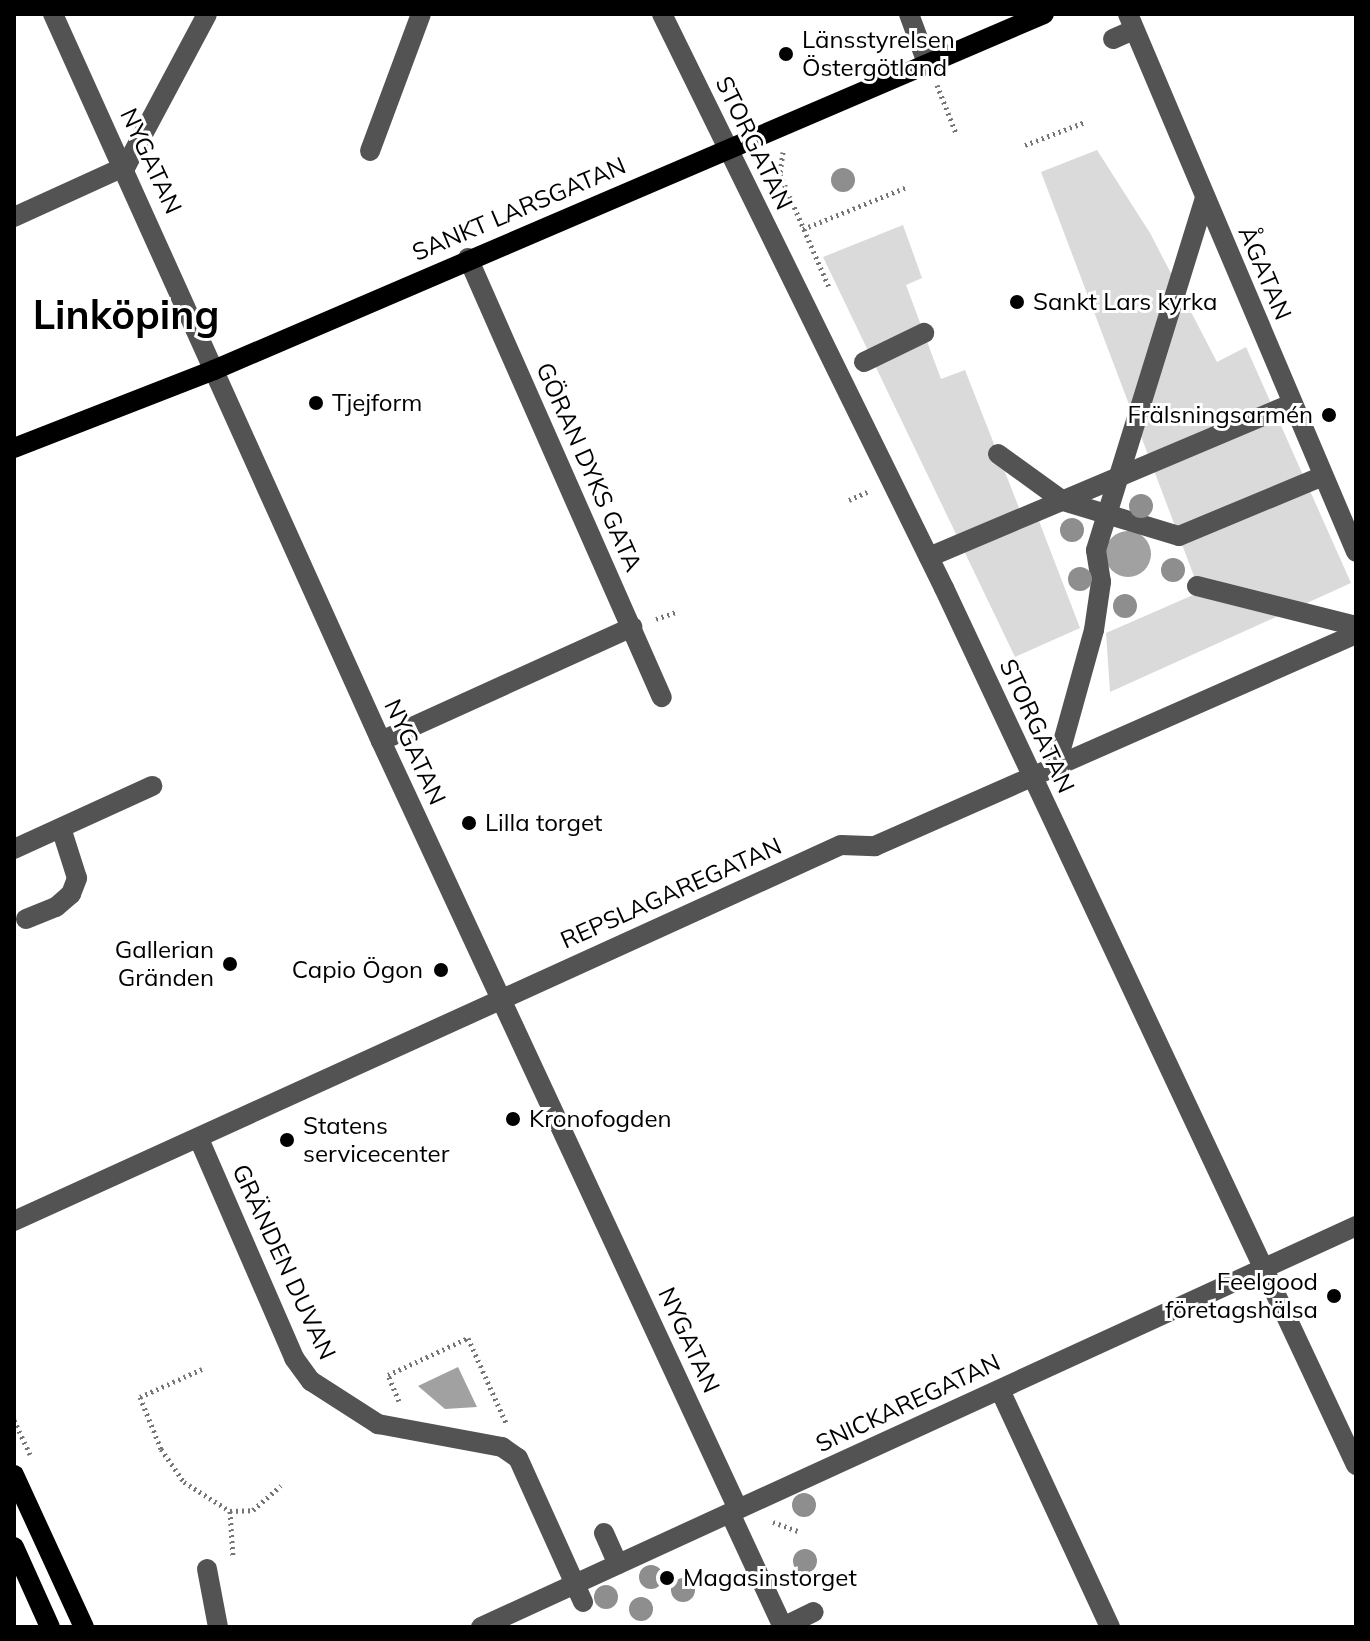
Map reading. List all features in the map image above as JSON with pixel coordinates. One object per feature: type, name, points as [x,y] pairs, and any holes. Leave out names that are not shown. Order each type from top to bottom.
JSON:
[{"type":"main road","name":"SANKT LARSGATAN","points":[[14,448],[214,370],[468,258],[1044,14]]},
{"type":"main road","points":[[14,1475],[84,1627]]},
{"type":"main road","points":[[14,1547],[50,1627]]},
{"type":"street","name":"NYGATAN","points":[[53,14],[126,166],[214,370],[734,1511],[783,1627]]},
{"type":"street","points":[[14,217],[126,166],[207,14]]},
{"type":"street","points":[[370,151],[421,14]]},
{"type":"street","name":"STORGATAN","points":[[662,14],[929,557],[1356,1465]]},
{"type":"street","points":[[909,14],[927,63]]},
{"type":"street","points":[[1113,39],[1131,22]]},
{"type":"street","name":"ÅGATAN","points":[[1131,22],[1356,552]]},
{"type":"street","points":[[1056,767],[1094,630],[1101,582],[1096,550],[1205,198]]},
{"type":"street","name":"GÖRAN DYKS GATA","points":[[468,258],[662,697]]},
{"type":"street","points":[[864,362],[924,333]]},
{"type":"street","points":[[929,557],[1292,404]]},
{"type":"street","points":[[998,454],[1063,501],[1179,536],[1323,476]]},
{"type":"street","points":[[1197,586],[1356,626]]},
{"type":"street","points":[[381,741],[632,627]]},
{"type":"street","name":"REPSLAGAREGATAN","points":[[14,1221],[841,845],[875,846],[1356,634]]},
{"type":"street","points":[[14,849],[152,786]]},
{"type":"street","points":[[26,919],[56,907],[71,894],[77,878],[61,828]]},
{"type":"street","name":"GRÄNDEN DUVAN","points":[[199,1139],[294,1358],[311,1381],[354,1413],[413,1433],[490,1444],[518,1458]]},
{"type":"street","name":"SNICKAREGATAN","points":[[481,1627],[579,1593],[618,1564],[1356,1226]]},
{"type":"street","points":[[1000,1390],[1110,1627]]},
{"type":"street","points":[[518,1458],[579,1593]]},
{"type":"street","points":[[604,1533],[618,1564]]},
{"type":"street","points":[[207,1569],[218,1627]]},
{"type":"street","points":[[783,1627],[814,1612]]},
{"type":"path","points":[[937,83],[956,133]]},
{"type":"path","points":[[1025,145],[1085,122]]},
{"type":"path","points":[[803,229],[907,187]]},
{"type":"path","points":[[413,1433],[388,1375],[468,1338],[518,1458]]},
{"type":"path","points":[[202,1369],[140,1397],[161,1449],[184,1482],[230,1511],[253,1510],[281,1486]]},
{"type":"shaded area","points":[[1097,150],[1150,233],[1217,362],[1246,347],[1351,583],[1110,692],[1106,633],[1200,592],[1041,172]]},
{"type":"shaded area","points":[[903,225],[922,278],[906,285],[941,379],[965,370],[1023,518],[1039,521],[1080,628],[1015,657],[823,257]]},
{"type":"shaded area","points":[[1128,531],[1144,538],[1151,554],[1144,570],[1128,577],[1112,570],[1105,554],[1112,538]]},
{"type":"shaded area","points":[[458,1367],[477,1407],[445,1409],[418,1386]]},
{"type":"place","name":"Länsstyrelsen Östergötland","points":[[786,54]]},
{"type":"place","name":"Sankt Lars kyrka","points":[[1017,302]]},
{"type":"place","name":"Tjejform","points":[[316,403]]},
{"type":"place","name":"Frälsningsarmén","points":[[1329,415]]},
{"type":"place","name":"Lilla torget","points":[[469,823]]},
{"type":"place","name":"Gallerian Gränden","points":[[230,964]]},
{"type":"place","name":"Capio Ögon","points":[[441,970]]},
{"type":"place","name":"Kronofogden","points":[[513,1119]]},
{"type":"place","name":"Statens servicecenter","points":[[287,1140]]},
{"type":"place","name":"Feelgood företagshälsa","points":[[1334,1296]]},
{"type":"place","name":"Magasinstorget","points":[[667,1578]]},
{"type":"district","name":"Linköping","points":[[126,314]]}]
